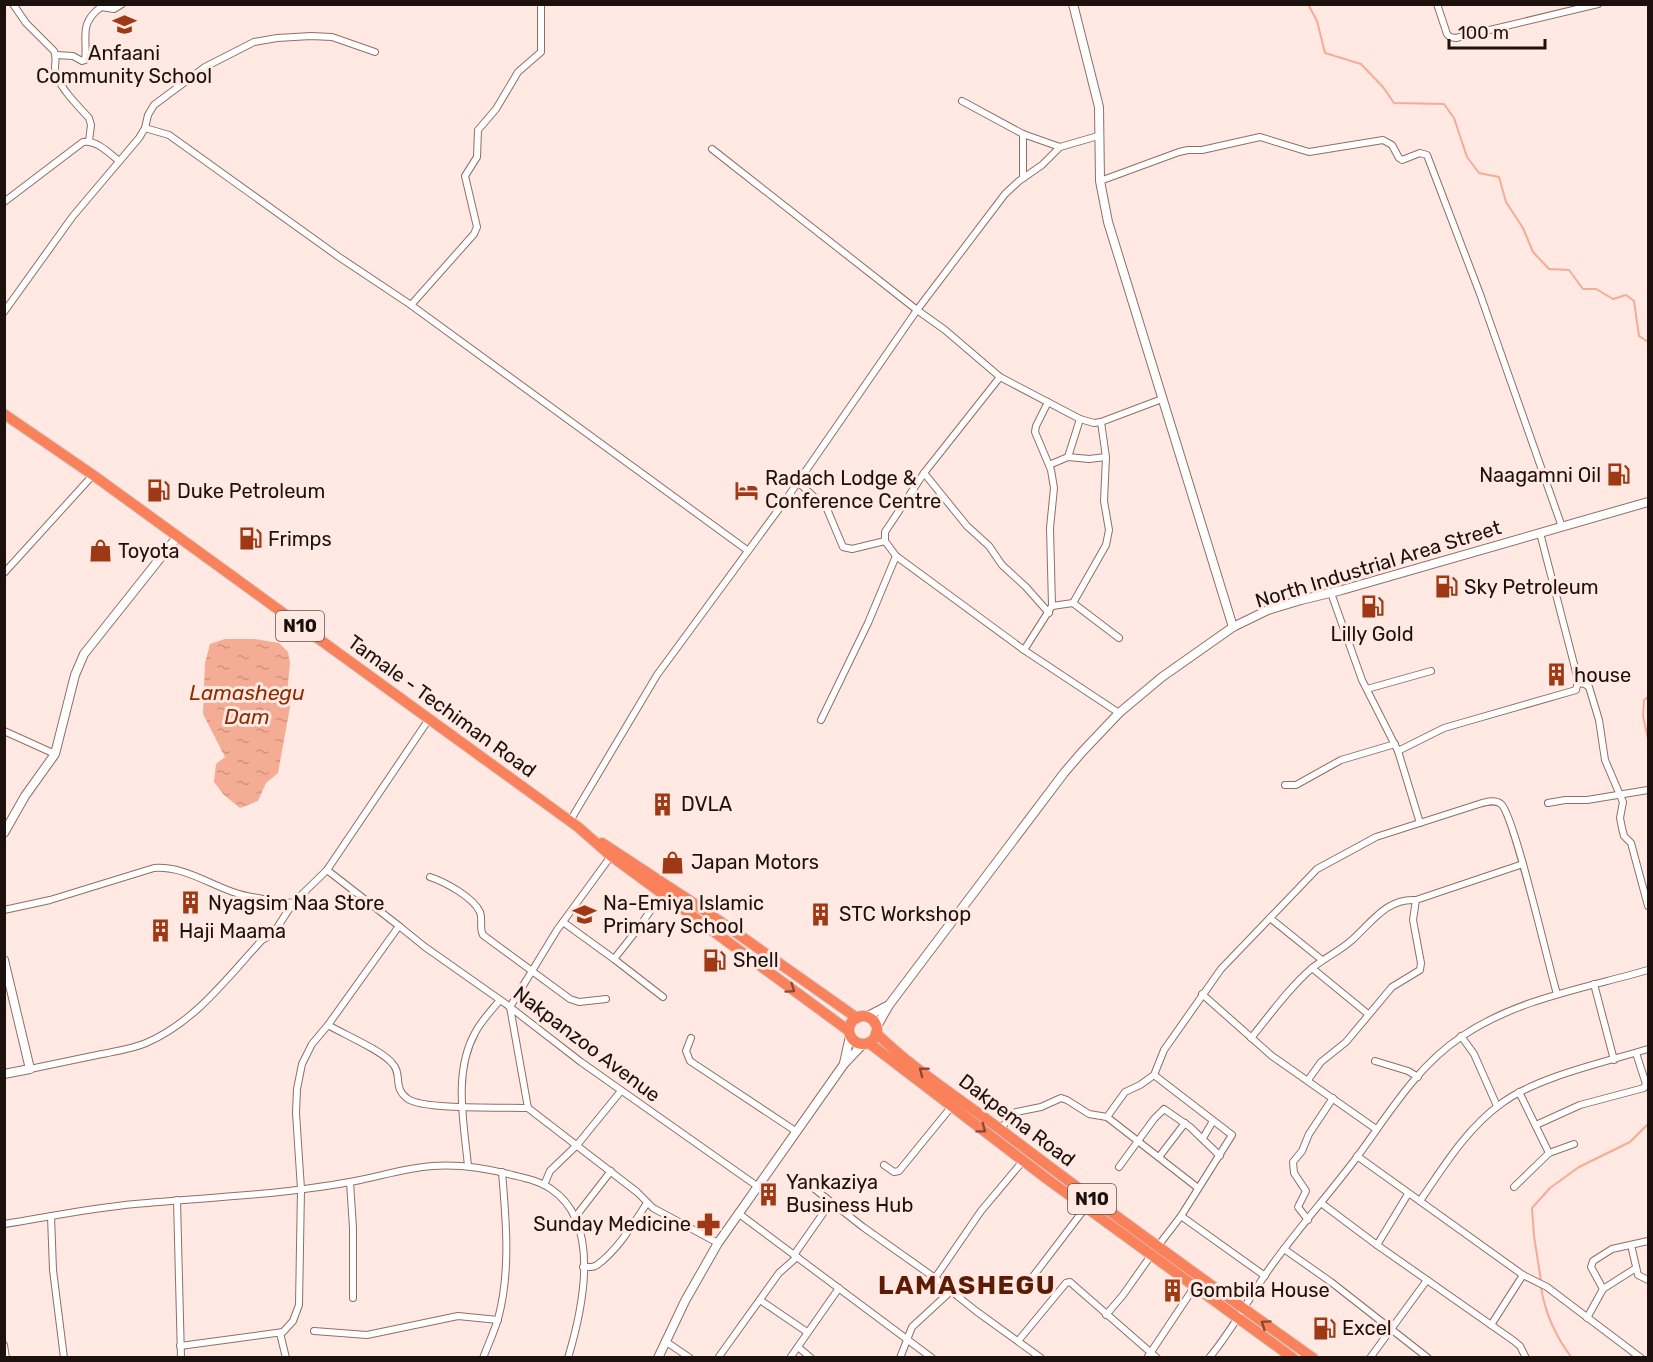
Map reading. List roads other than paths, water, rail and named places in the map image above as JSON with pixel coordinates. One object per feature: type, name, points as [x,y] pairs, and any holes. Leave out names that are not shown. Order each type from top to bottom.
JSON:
[{"type":"highway","name":"Tamale - Techiman Road","points":[[4,414],[93,475],[594,840]]},
{"type":"highway","name":"N10","points":[[594,840],[611,856],[662,894],[697,913],[861,1017],[874,1022],[876,1030]]},
{"type":"highway","name":"N10","points":[[594,840],[605,844],[697,913],[849,1033],[855,1042],[866,1044]]},
{"type":"highway","points":[[849,1033],[852,1022],[861,1017]]},
{"type":"highway","points":[[866,1044],[874,1039],[876,1030]]},
{"type":"highway","name":"Dakpema Road","points":[[876,1030],[898,1052],[1241,1314],[1293,1358]]},
{"type":"highway","name":"Dakpema Road","points":[[866,1044],[1086,1207],[1155,1250],[1195,1286],[1313,1358]]},
{"type":"main road","points":[[1073,4],[1099,107],[1100,180],[1108,222],[1233,627]]},
{"type":"main road","name":"North Industrial Area Street","points":[[876,1030],[889,1005],[1082,752],[1119,713],[1162,677],[1233,627],[1269,610],[1300,600],[1648,502]]},
{"type":"main road","points":[[4,833],[25,796],[55,754],[75,675],[84,654],[177,537]]},
{"type":"main road","points":[[4,960],[30,1069],[4,1074]]},
{"type":"main road","name":"North Industrial Area Street","points":[[861,1017],[889,1005]]},
{"type":"main road","points":[[844,1064],[849,1033]]},
{"type":"main road","points":[[658,1358],[690,1291],[718,1243],[844,1064],[866,1044]]},
{"type":"street","points":[[14,4],[26,22],[57,56],[55,68],[58,78],[89,118],[91,126],[89,141]]},
{"type":"street","points":[[57,56],[73,56],[82,61],[85,60],[84,39],[88,20],[101,7],[114,9],[122,4]]},
{"type":"street","points":[[411,305],[474,234],[477,227],[465,176],[477,157],[478,130],[496,109],[518,72],[541,52],[541,4]]},
{"type":"street","points":[[1437,4],[1447,34],[1456,38],[1571,8],[1598,4]]},
{"type":"street","points":[[4,312],[73,216],[139,138],[145,128],[147,115],[154,105],[205,67],[254,42],[277,38],[332,37],[375,52]]},
{"type":"street","points":[[962,101],[1023,134],[1060,147]]},
{"type":"street","points":[[145,128],[169,135],[411,305],[747,550]]},
{"type":"street","points":[[1023,134],[1023,178]]},
{"type":"street","points":[[570,821],[657,675],[798,482],[916,310],[1005,194],[1042,165],[1060,147],[1098,136]]},
{"type":"street","points":[[1100,180],[1179,152],[1202,150],[1260,137],[1309,152],[1383,140],[1392,145],[1402,160],[1420,153],[1427,155],[1480,294],[1562,527]]},
{"type":"street","points":[[4,202],[83,142],[89,141],[119,161]]},
{"type":"street","points":[[712,149],[916,310],[945,330],[1000,377],[1089,422],[1101,422],[1162,399]]},
{"type":"street","points":[[1000,377],[924,473],[885,532],[885,541],[896,556],[1024,650],[1119,713]]},
{"type":"street","points":[[1024,650],[1051,609],[1050,528],[1054,488],[1049,465],[1035,432],[1048,402]]},
{"type":"street","points":[[1068,457],[1080,419]]},
{"type":"street","points":[[1051,609],[1073,603],[1109,536],[1104,501],[1106,457],[1101,422]]},
{"type":"street","points":[[1049,465],[1068,457],[1089,459],[1106,457]]},
{"type":"street","points":[[924,473],[1002,565],[1051,609]]},
{"type":"street","points":[[4,573],[93,475]]},
{"type":"street","points":[[798,482],[827,509],[843,547],[852,549],[885,541]]},
{"type":"street","points":[[1285,785],[1296,784],[1341,760],[1397,747],[1444,728],[1574,690],[1578,683],[1540,533]]},
{"type":"street","points":[[821,720],[896,556]]},
{"type":"street","points":[[1331,593],[1367,689],[1397,747],[1420,823]]},
{"type":"street","points":[[1073,603],[1119,638]]},
{"type":"street","points":[[1367,689],[1431,671]]},
{"type":"street","points":[[1578,683],[1589,687],[1599,720],[1605,760],[1621,794],[1623,810],[1620,819],[1624,836],[1631,843],[1648,906]]},
{"type":"street","points":[[30,1069],[144,1044],[165,1034],[189,1016],[210,997],[262,940],[273,934],[293,903],[327,870],[429,718]]},
{"type":"street","points":[[4,731],[55,754]]},
{"type":"street","points":[[1548,803],[1587,800],[1648,790]]},
{"type":"street","points":[[1107,1117],[1125,1092],[1154,1075],[1164,1050],[1202,994],[1245,942],[1324,864],[1376,837],[1479,804],[1490,801],[1498,802],[1506,810],[1523,864],[1557,994]]},
{"type":"street","points":[[528,1107],[510,1007],[563,922],[611,856]]},
{"type":"street","points":[[1251,1038],[1285,996],[1312,968],[1352,940],[1388,906],[1403,900],[1416,900],[1523,864]]},
{"type":"street","points":[[4,910],[50,900],[154,868],[168,867],[232,892],[293,903]]},
{"type":"street","name":"Nakpanzoo Avenue","points":[[327,870],[425,947],[510,1007],[621,1091],[757,1186]]},
{"type":"street","points":[[430,877],[445,882],[470,900],[480,911],[483,935],[574,1001],[606,999]]},
{"type":"street","points":[[614,959],[638,930],[662,894]]},
{"type":"street","points":[[1308,1080],[1321,1062],[1346,1042],[1397,982],[1418,972],[1421,967],[1413,920],[1416,900]]},
{"type":"street","points":[[1270,918],[1322,960]]},
{"type":"street","points":[[563,922],[663,997]]},
{"type":"street","points":[[180,1346],[280,1333],[289,1327],[300,1300],[301,1189],[296,1129],[299,1075],[307,1053],[399,926]]},
{"type":"street","points":[[1312,968],[1368,1014]]},
{"type":"street","points":[[1209,1358],[1284,1249],[1376,1129],[1432,1061],[1461,1036],[1491,1019],[1557,994],[1648,970]]},
{"type":"street","points":[[1594,984],[1614,1060]]},
{"type":"street","points":[[1202,994],[1272,1056],[1376,1129]]},
{"type":"street","points":[[468,1166],[462,1084],[469,1046],[482,1021],[500,1000]]},
{"type":"street","points":[[328,1025],[384,1055],[397,1071],[397,1085],[401,1093],[415,1103],[528,1107],[643,1196],[647,1203],[656,1210],[718,1243]]},
{"type":"street","points":[[1461,1036],[1474,1054],[1497,1107]]},
{"type":"street","points":[[692,1038],[686,1051],[690,1061],[797,1132]]},
{"type":"street","points":[[1420,1201],[1453,1153],[1479,1122],[1497,1107],[1520,1092],[1648,1049]]},
{"type":"street","points":[[1536,1125],[1580,1105],[1644,1088],[1646,1084],[1636,1053]]},
{"type":"street","points":[[1375,1061],[1408,1071],[1418,1077]]},
{"type":"street","points":[[1106,1315],[1182,1216],[1232,1135],[1154,1075]]},
{"type":"street","points":[[544,1185],[550,1171],[578,1145],[621,1091]]},
{"type":"street","points":[[1520,1092],[1549,1153]]},
{"type":"street","points":[[1000,1129],[1016,1112],[1041,1107],[1061,1098],[1089,1114],[1107,1117],[1198,1188]]},
{"type":"street","points":[[1308,1220],[1298,1207],[1305,1191],[1294,1173],[1293,1162],[1302,1151],[1309,1134],[1333,1098]]},
{"type":"street","points":[[884,1165],[894,1172],[900,1171],[952,1106]]},
{"type":"street","points":[[1119,1167],[1164,1109],[1203,1138],[1220,1156]]},
{"type":"street","points":[[1203,1138],[1213,1121]]},
{"type":"street","points":[[1159,1157],[1185,1123]]},
{"type":"street","points":[[1514,1187],[1549,1153],[1574,1144]]},
{"type":"street","points":[[1357,1156],[1523,1275],[1547,1287],[1641,1358]]},
{"type":"street","points":[[934,1278],[981,1211],[1023,1161]]},
{"type":"street","points":[[4,1224],[116,1206],[301,1189],[350,1182],[401,1170],[443,1165],[468,1166],[502,1172],[544,1185],[554,1191],[576,1216],[583,1243],[583,1267],[579,1312],[568,1358]]},
{"type":"street","points":[[576,1216],[611,1171]]},
{"type":"street","points":[[483,1358],[498,1320],[507,1266],[502,1172]]},
{"type":"street","points":[[350,1182],[353,1298]]},
{"type":"street","points":[[812,1187],[1041,1358]]},
{"type":"street","points":[[1377,1245],[1408,1194]]},
{"type":"street","points":[[177,1200],[181,1358]]},
{"type":"street","points":[[718,1358],[779,1273],[796,1256],[831,1202]]},
{"type":"street","points":[[583,1267],[596,1266],[604,1259],[626,1235],[647,1203]]},
{"type":"street","points":[[1321,1203],[1520,1346],[1526,1358]]},
{"type":"street","points":[[1031,1279],[1086,1207]]},
{"type":"street","points":[[738,1213],[932,1358]]},
{"type":"street","points":[[51,1216],[53,1270],[64,1358]]},
{"type":"street","points":[[1182,1216],[1265,1276]]},
{"type":"street","points":[[1603,1289],[1591,1267],[1593,1261],[1607,1251],[1648,1241]]},
{"type":"street","points":[[1631,1245],[1638,1276],[1648,1280]]},
{"type":"street","points":[[1284,1249],[1337,1286],[1428,1358]]},
{"type":"street","points":[[1587,1318],[1603,1289],[1636,1268]]},
{"type":"street","points":[[1491,1325],[1523,1275]]},
{"type":"street","points":[[1370,1358],[1427,1280]]},
{"type":"street","points":[[1018,1341],[1033,1320],[1068,1282],[1073,1283],[1149,1355],[1157,1358]]},
{"type":"street","points":[[1149,1355],[1195,1286]]},
{"type":"street","points":[[790,1358],[839,1288]]},
{"type":"street","points":[[900,1358],[912,1327],[951,1292]]},
{"type":"street","points":[[760,1300],[807,1332]]},
{"type":"street","points":[[315,1331],[367,1335],[452,1317],[498,1320]]},
{"type":"street","points":[[280,1333],[286,1358]]},
{"type":"street","points":[[665,1341],[690,1358]]},
{"type":"street","points":[[4,1345],[6,1358]]},
{"type":"street","points":[[798,1347],[811,1358]]},
{"type":"water","name":"Lamashegu Dam","points":[[225,639],[255,639],[279,643],[288,652],[290,663],[288,684],[290,707],[278,773],[266,783],[258,801],[240,808],[224,795],[214,782],[216,764],[225,757],[203,714],[205,663],[210,644]]},
{"type":"waterway","points":[[1308,4],[1317,21],[1325,53],[1361,64],[1383,87],[1394,103],[1444,104],[1454,118],[1467,157],[1479,173],[1499,177],[1506,202],[1523,228],[1533,252],[1549,269],[1569,270],[1583,289],[1596,289],[1613,299],[1626,295],[1634,301],[1639,336],[1648,342]]},
{"type":"waterway","points":[[1648,697],[1644,700],[1643,716],[1648,739]]},
{"type":"waterway","points":[[1541,1281],[1532,1208],[1550,1188],[1579,1167],[1630,1142],[1648,1124]]},
{"type":"waterway","points":[[1541,1287],[1552,1324],[1572,1358]]},
{"type":"place","name":"Anfaani Community School","points":[[124,25]]},
{"type":"place","name":"Naagamni Oil","points":[[1619,475]]},
{"type":"place","name":"Radach Lodge & Conference Centre","points":[[747,490]]},
{"type":"place","name":"Duke Petroleum","points":[[159,491]]},
{"type":"place","name":"Frimps","points":[[250,539]]},
{"type":"place","name":"Toyota","points":[[100,551]]},
{"type":"place","name":"Sky Petroleum","points":[[1446,587]]},
{"type":"place","name":"Lilly Gold","points":[[1372,606]]},
{"type":"place","name":"house","points":[[1556,675]]},
{"type":"place","name":"DVLA","points":[[663,804]]},
{"type":"place","name":"Japan Motors","points":[[673,862]]},
{"type":"place","name":"Nyagsim Naa Store","points":[[190,903]]},
{"type":"place","name":"Na-Emiya Islamic Primary School","points":[[585,914]]},
{"type":"place","name":"STC Workshop","points":[[821,914]]},
{"type":"place","name":"Haji Maama","points":[[161,931]]},
{"type":"place","name":"Shell","points":[[715,960]]},
{"type":"place","name":"Yankaziya Business Hub","points":[[768,1194]]},
{"type":"place","name":"Sunday Medicine","points":[[709,1224]]},
{"type":"place","name":"Gombila House","points":[[1172,1290]]},
{"type":"place","name":"Excel","points":[[1324,1328]]},
{"type":"district","name":"LAMASHEGU","points":[[967,1285]]}]
